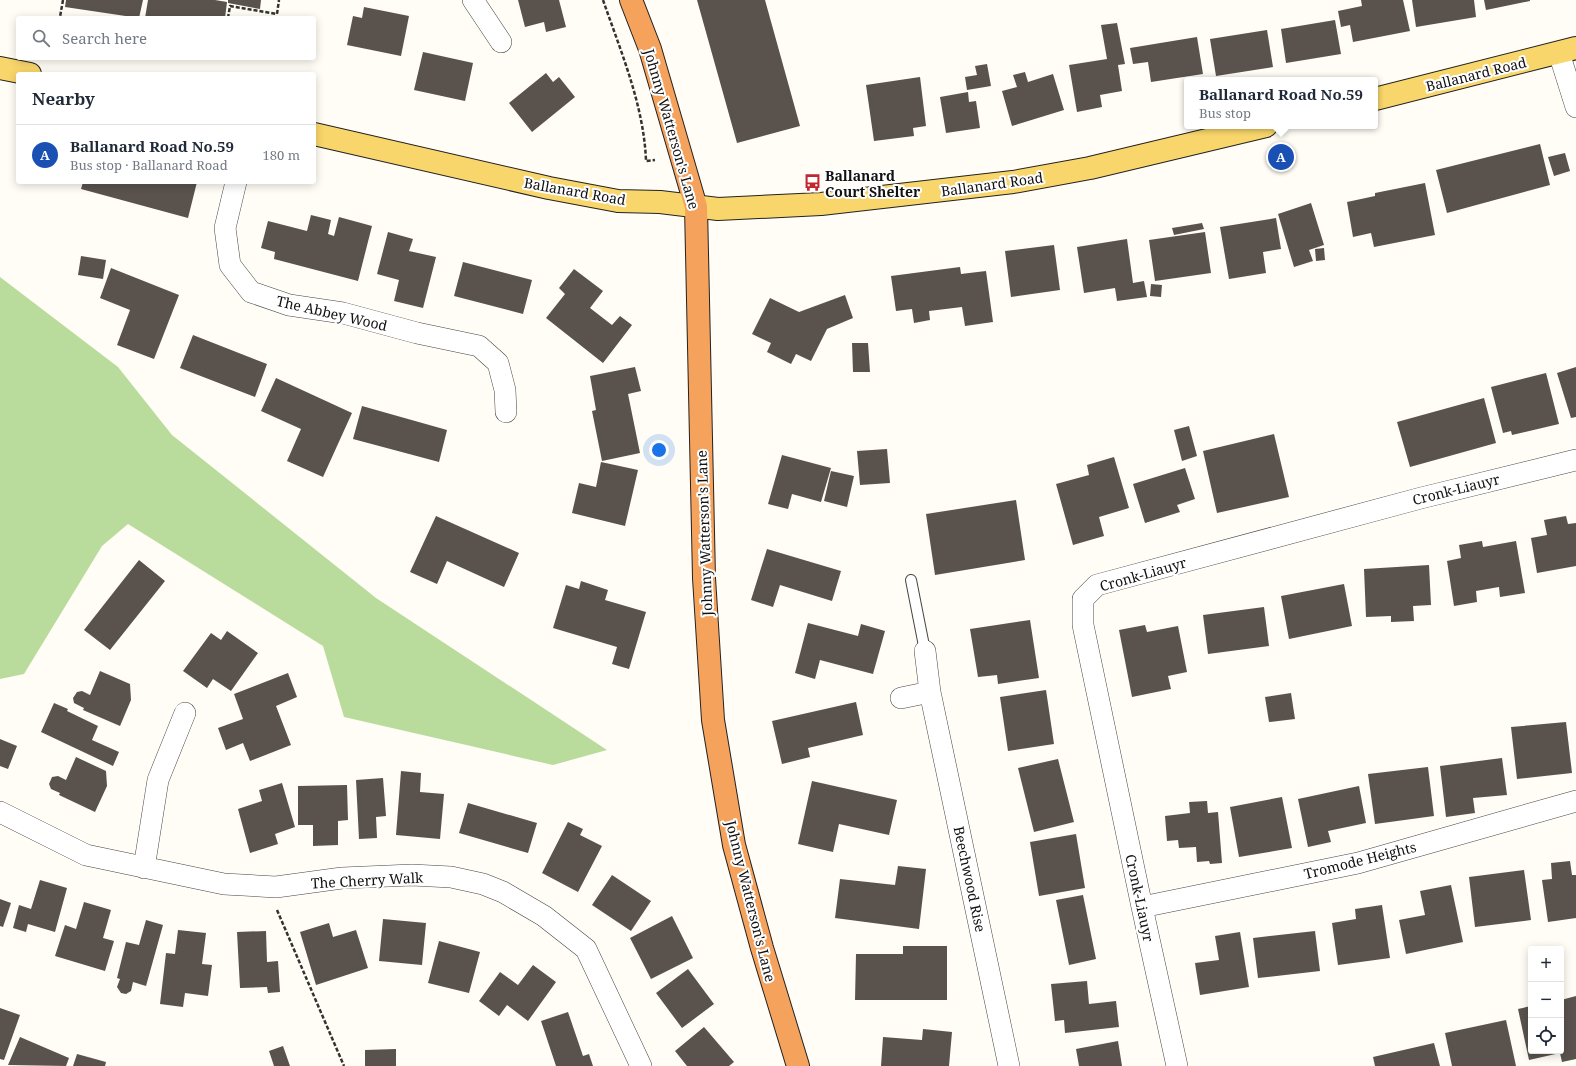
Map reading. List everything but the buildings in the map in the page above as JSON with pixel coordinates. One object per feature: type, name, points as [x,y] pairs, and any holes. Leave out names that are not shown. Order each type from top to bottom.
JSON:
[{"type":"highway","name":"Johnny Watterson's Lane","points":[[631,0],[650,49],[696,207],[704,578],[713,720],[734,845],[762,948],[798,1066]]},
{"type":"main road","name":"Ballanard Road","points":[[1378,98],[1568,50]]},
{"type":"main road","points":[[0,68],[20,72]]},
{"type":"main road","name":"Ballanard Road","points":[[316,134],[549,188],[618,201],[660,202],[718,209],[821,204],[1013,182],[1090,168],[1253,129]]},
{"type":"street","points":[[473,0],[501,42]]},
{"type":"street","points":[[1568,50],[1576,107]]},
{"type":"street","name":"The Abbey Wood","points":[[236,184],[225,228],[230,265],[251,292],[289,305],[343,313],[417,333],[479,346],[498,363],[505,390],[506,412]]},
{"type":"street","name":"Cronk-Liauyr","points":[[1177,1066],[1083,625],[1083,598],[1097,585],[1421,498],[1576,460]]},
{"type":"street","name":"Beechwood Rise","points":[[925,651],[930,692],[1009,1066]]},
{"type":"street","points":[[901,698],[930,692]]},
{"type":"street","points":[[144,868],[158,780],[185,713]]},
{"type":"street","name":"Tromode Heights","points":[[1142,907],[1358,863],[1576,801]]},
{"type":"street","name":"The Cherry Walk","points":[[0,812],[86,855],[224,884],[276,887],[342,878],[412,875],[451,877],[483,884],[503,892],[544,916],[586,949],[641,1066]]},
{"type":"lane","name":"Beechwood Rise","points":[[911,580],[925,651]]},
{"type":"path","points":[[60,16],[63,0]]},
{"type":"path","points":[[228,16],[230,6],[277,14],[279,0]]},
{"type":"path","name":"Johnny Watterson's Lane","points":[[603,0],[624,60],[645,135],[646,161],[655,160]]},
{"type":"path","points":[[276,887],[276,908],[344,1066]]},
{"type":"green space","points":[[0,277],[118,367],[172,435],[376,598],[607,750],[553,765],[344,717],[323,646],[128,524],[102,546],[24,674],[0,679]]},
{"type":"place","name":"Ballanard Road No.59","points":[[1281,157]]},
{"type":"place","name":"Ballanard Court Shelter","points":[[812,183]]}]
